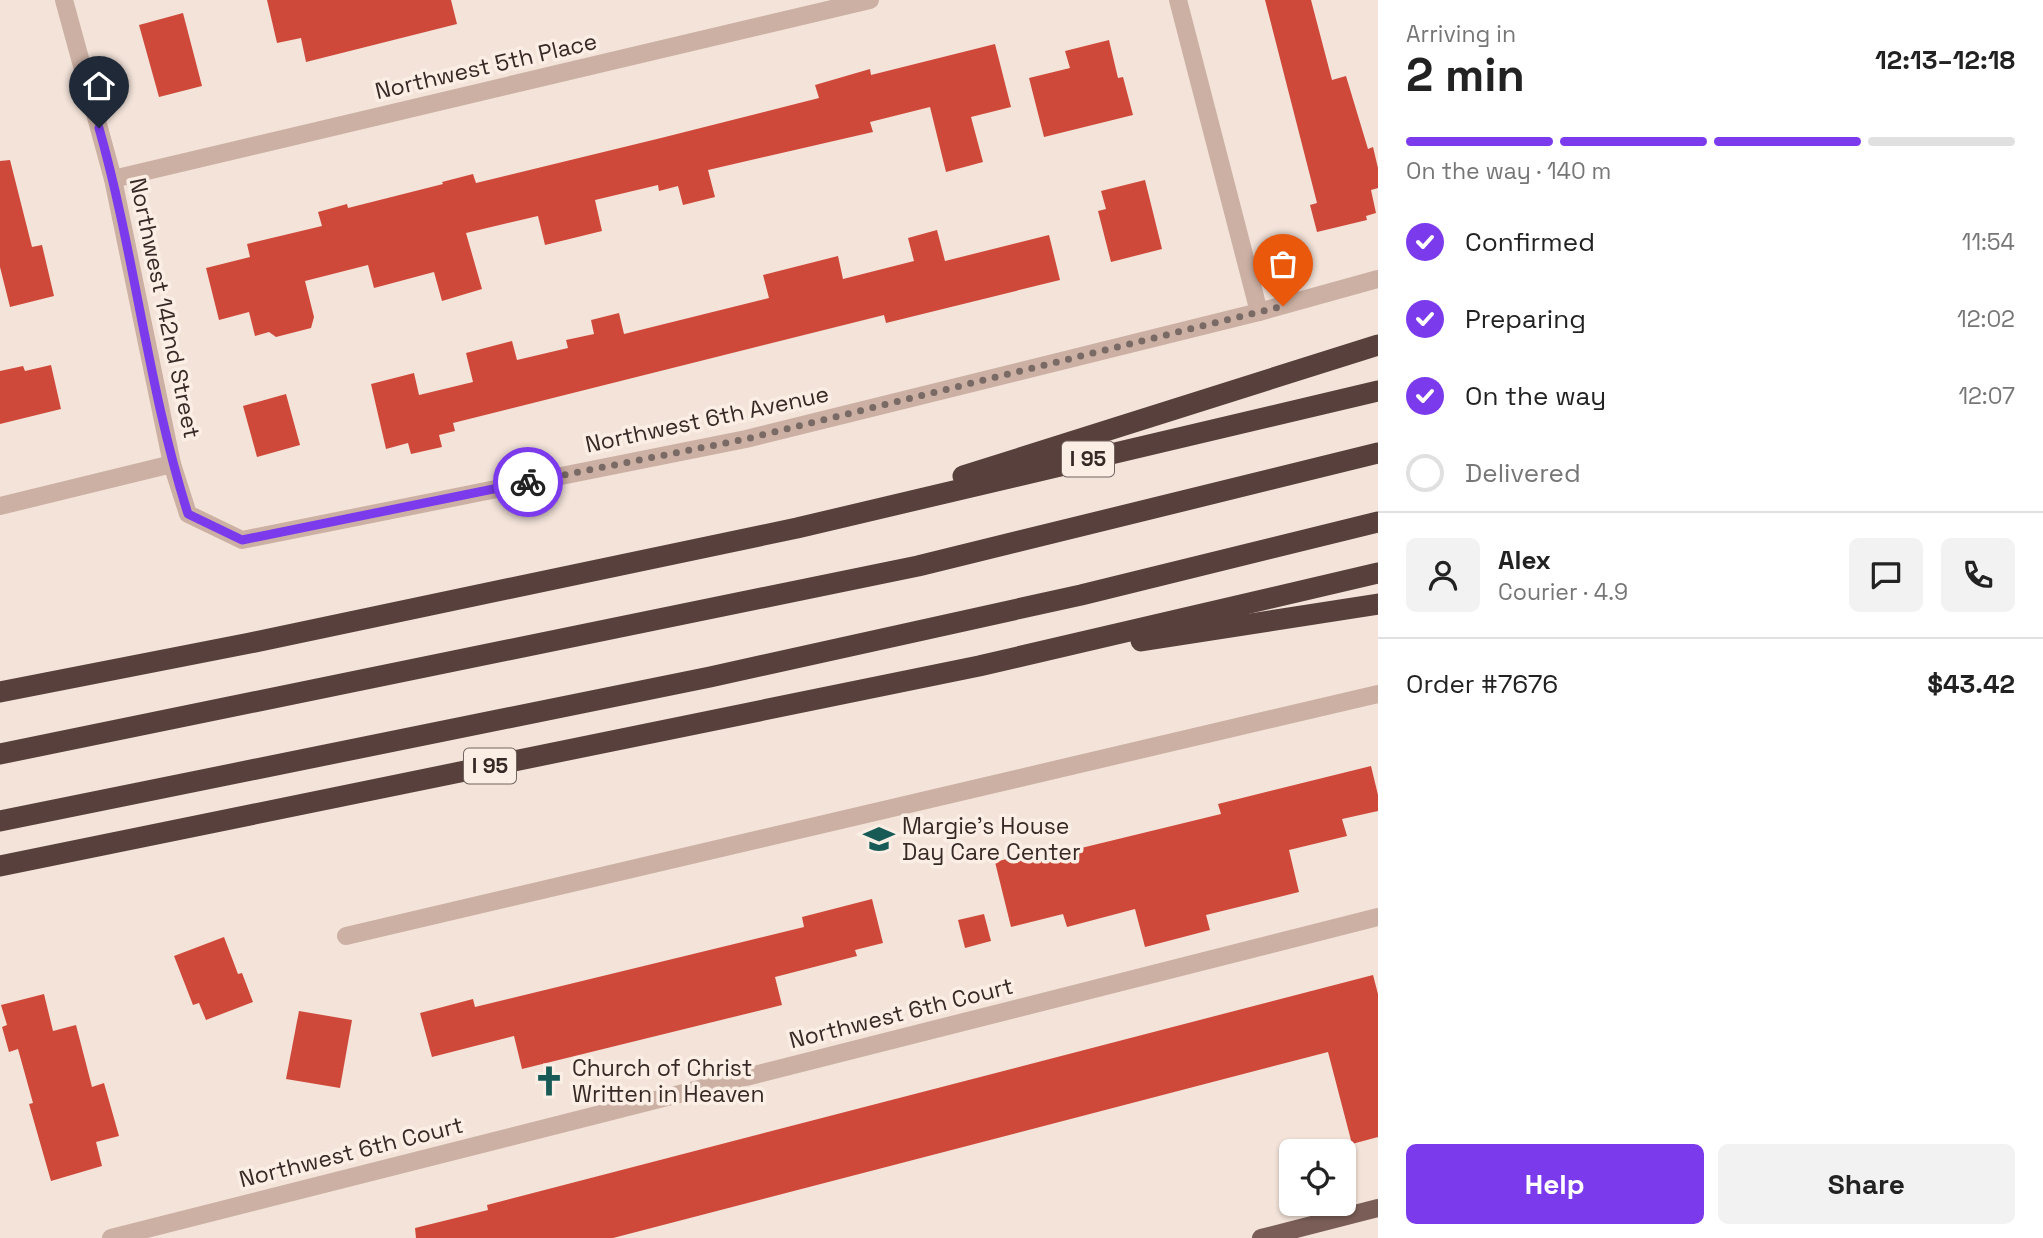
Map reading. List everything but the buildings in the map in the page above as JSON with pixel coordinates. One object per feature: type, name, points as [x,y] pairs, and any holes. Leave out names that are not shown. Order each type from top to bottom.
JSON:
[{"type":"highway","points":[[797,528],[1378,345]]},
{"type":"highway","name":"I 95","points":[[0,692],[264,640],[797,528],[1378,391]]},
{"type":"highway","points":[[0,754],[918,566],[1378,453]]},
{"type":"highway","points":[[0,821],[710,677],[1081,595],[1378,522]]},
{"type":"highway","name":"I 95","points":[[0,866],[979,666],[1378,573]]},
{"type":"highway","points":[[979,666],[1378,604]]},
{"type":"main road","points":[[1270,1237],[1378,1208]]},
{"type":"street","name":"Northwest 142nd Street","points":[[64,0],[113,179],[172,464]]},
{"type":"street","name":"Northwest 5th Place","points":[[113,179],[870,0]]},
{"type":"street","points":[[1178,0],[1259,312]]},
{"type":"street","name":"Northwest 6th Avenue","points":[[172,464],[188,514],[242,540],[746,439],[1259,312],[1378,279]]},
{"type":"street","points":[[0,506],[172,464]]},
{"type":"street","points":[[346,936],[1378,694]]},
{"type":"street","name":"Northwest 6th Court","points":[[111,1238],[1378,917]]},
{"type":"way so far","points":[[528,482],[746,439],[1283,306]]},
{"type":"place","name":"Margie's House Day Care Center","points":[[879,839]]},
{"type":"place","name":"Church of Christ Written in Heaven","points":[[549,1081]]},
{"type":"route","points":[[99,128],[113,179],[172,464],[188,514],[242,540],[528,482]]}]
